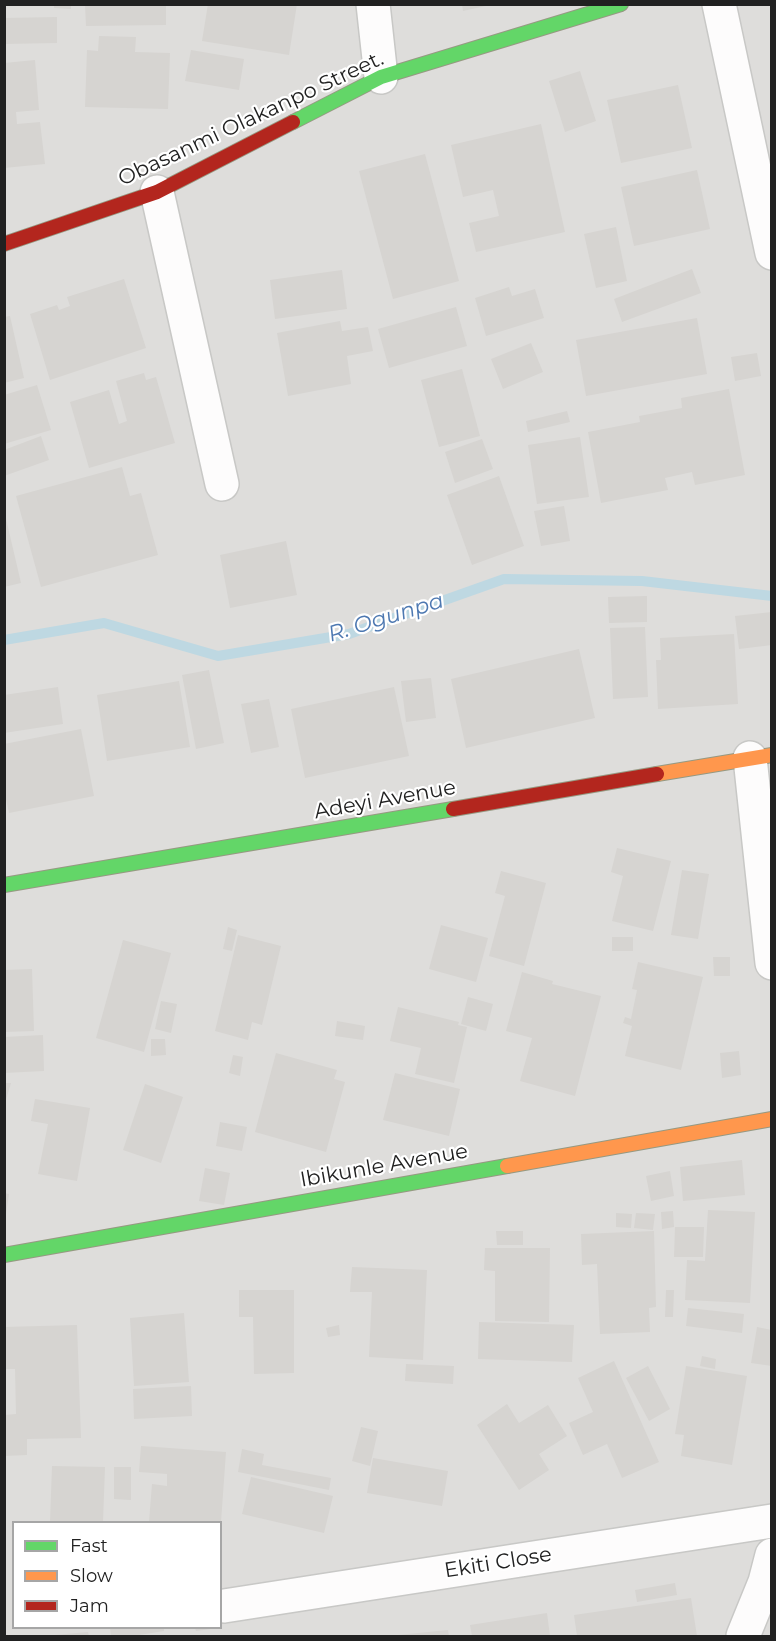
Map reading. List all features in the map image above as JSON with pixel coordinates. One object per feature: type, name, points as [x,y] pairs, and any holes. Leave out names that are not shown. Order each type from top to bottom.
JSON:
[{"type":"street","points":[[373,4],[381,77]]},
{"type":"street","name":"Obasanmi Olakanpo Street.","points":[[4,244],[157,192],[381,77],[621,4]]},
{"type":"street","points":[[719,4],[771,253]]},
{"type":"street","points":[[157,192],[222,484]]},
{"type":"street","points":[[761,757],[771,963]]},
{"type":"street","name":"Adeyi Avenue","points":[[4,885],[761,757]]},
{"type":"street","name":"Ibikunle Avenue","points":[[4,1255],[771,1119]]},
{"type":"street","name":"Ekiti Close","points":[[224,1606],[771,1521]]},
{"type":"street","points":[[743,1636],[765,1582],[771,1556]]},
{"type":"shaded area","points":[[5,5],[771,5],[771,1636],[5,1636]]},
{"type":"building","points":[[54,4],[71,4],[71,9],[54,8]]},
{"type":"building","points":[[85,4],[166,4],[166,25],[86,26]]},
{"type":"building","points":[[208,4],[297,4],[289,55],[202,41]]},
{"type":"building","points":[[462,4],[490,4],[490,5],[463,11]]},
{"type":"building","points":[[57,17],[57,43],[4,44],[4,18]]},
{"type":"building","points":[[99,36],[136,37],[135,52],[170,53],[168,109],[85,107],[87,50],[98,51]]},
{"type":"building","points":[[191,50],[244,59],[239,90],[185,81]]},
{"type":"building","points":[[35,60],[39,110],[16,112],[17,124],[40,122],[45,164],[4,168],[4,63]]},
{"type":"building","points":[[580,71],[596,121],[565,132],[549,81]]},
{"type":"building","points":[[678,85],[692,148],[621,163],[607,100]]},
{"type":"building","points":[[541,124],[565,232],[476,252],[469,223],[499,216],[493,190],[463,197],[451,145]]},
{"type":"building","points":[[425,154],[459,281],[393,299],[359,171]]},
{"type":"building","points":[[697,170],[710,229],[634,246],[621,187]]},
{"type":"building","points":[[616,227],[627,281],[596,288],[584,234]]},
{"type":"building","points":[[692,269],[701,293],[622,322],[614,299]]},
{"type":"building","points":[[342,270],[347,309],[275,319],[270,280]]},
{"type":"building","points":[[124,279],[146,348],[50,380],[30,314],[57,305],[59,310],[70,306],[67,297]]},
{"type":"building","points":[[509,287],[512,296],[535,289],[544,318],[486,336],[475,298]]},
{"type":"building","points":[[456,307],[467,346],[389,368],[378,329]]},
{"type":"building","points":[[10,316],[24,378],[4,383],[4,317]]},
{"type":"building","points":[[697,318],[707,374],[586,396],[576,340]]},
{"type":"building","points":[[340,321],[342,331],[368,327],[373,351],[347,356],[351,384],[288,396],[277,333]]},
{"type":"building","points":[[531,343],[543,372],[503,389],[491,359]]},
{"type":"building","points":[[757,353],[761,376],[735,381],[731,357]]},
{"type":"building","points":[[462,369],[480,436],[439,447],[421,380]]},
{"type":"building","points":[[144,373],[146,380],[156,377],[175,443],[89,468],[70,402],[109,390],[119,424],[127,421],[116,381]]},
{"type":"building","points":[[37,385],[51,430],[4,444],[4,395]]},
{"type":"building","points":[[729,389],[745,475],[695,485],[692,472],[665,478],[668,490],[601,503],[588,432],[640,422],[639,416],[682,408],[681,398]]},
{"type":"building","points":[[567,411],[570,422],[528,432],[526,421]]},
{"type":"building","points":[[41,436],[49,460],[4,476],[4,450]]},
{"type":"building","points":[[580,437],[589,497],[537,504],[528,445]]},
{"type":"building","points":[[482,439],[493,469],[455,483],[445,452]]},
{"type":"building","points":[[122,467],[130,496],[141,493],[158,555],[41,587],[16,496]]},
{"type":"building","points":[[499,476],[524,546],[472,565],[447,495]]},
{"type":"building","points":[[564,506],[570,541],[541,546],[534,511]]},
{"type":"building","points":[[4,510],[21,583],[4,587]]},
{"type":"building","points":[[286,541],[297,595],[230,608],[220,555]]},
{"type":"building","points":[[647,596],[647,622],[609,623],[608,597]]},
{"type":"building","points":[[772,612],[772,645],[739,649],[735,616]]},
{"type":"building","points":[[645,627],[648,697],[613,699],[610,628]]},
{"type":"building","points":[[734,634],[738,704],[658,709],[656,660],[661,660],[660,638]]},
{"type":"building","points":[[579,649],[595,718],[466,748],[451,679]]},
{"type":"building","points":[[209,670],[224,743],[196,749],[182,675]]},
{"type":"building","points":[[431,678],[436,718],[406,722],[401,681]]},
{"type":"building","points":[[179,681],[190,747],[107,761],[97,695]]},
{"type":"building","points":[[58,687],[63,724],[4,733],[4,695]]},
{"type":"building","points":[[394,687],[409,756],[305,778],[291,709]]},
{"type":"building","points":[[269,699],[279,747],[251,753],[241,704]]},
{"type":"building","points":[[81,729],[94,796],[9,813],[4,790],[4,744]]},
{"type":"building","points":[[617,848],[671,861],[653,931],[612,921],[623,876],[611,872]]},
{"type":"building","points":[[682,870],[709,874],[698,939],[671,935]]},
{"type":"building","points":[[501,871],[546,883],[524,966],[489,956],[505,896],[495,893]]},
{"type":"building","points":[[441,925],[488,938],[476,982],[429,969]]},
{"type":"building","points":[[228,927],[237,930],[232,951],[223,949]]},
{"type":"building","points":[[238,935],[281,946],[262,1025],[252,1022],[248,1040],[215,1031]]},
{"type":"building","points":[[612,937],[633,937],[633,951],[612,951]]},
{"type":"building","points":[[123,940],[171,953],[144,1052],[96,1038]]},
{"type":"building","points":[[713,957],[730,957],[730,976],[714,976]]},
{"type":"building","points":[[638,962],[703,977],[681,1070],[625,1056],[632,1026],[623,1023],[625,1017],[631,1019],[637,990],[632,989]]},
{"type":"building","points":[[32,969],[34,1031],[4,1032],[4,970]]},
{"type":"building","points":[[522,972],[553,981],[552,984],[601,996],[575,1096],[520,1081],[532,1038],[506,1031]]},
{"type":"building","points":[[468,997],[493,1004],[486,1031],[461,1024]]},
{"type":"building","points":[[161,1001],[177,1004],[171,1033],[155,1029]]},
{"type":"building","points":[[398,1007],[459,1022],[458,1025],[467,1027],[454,1083],[415,1074],[421,1048],[390,1041]]},
{"type":"building","points":[[337,1021],[365,1026],[363,1040],[335,1036]]},
{"type":"building","points":[[43,1035],[44,1071],[4,1073],[4,1037]]},
{"type":"building","points":[[151,1039],[165,1039],[166,1055],[151,1056]]},
{"type":"building","points":[[739,1051],[741,1075],[722,1078],[720,1053]]},
{"type":"building","points":[[276,1053],[337,1070],[334,1079],[345,1082],[326,1152],[255,1132]]},
{"type":"building","points":[[233,1055],[243,1057],[240,1076],[229,1073]]},
{"type":"building","points":[[395,1073],[460,1089],[449,1136],[383,1120]]},
{"type":"building","points":[[4,1083],[11,1083],[5,1103],[4,1103]]},
{"type":"building","points":[[145,1084],[183,1097],[161,1163],[123,1150]]},
{"type":"building","points":[[35,1099],[90,1108],[77,1181],[38,1174],[48,1124],[31,1121]]},
{"type":"building","points":[[220,1122],[247,1127],[242,1151],[216,1146]]},
{"type":"building","points":[[742,1160],[745,1195],[683,1201],[680,1167]]},
{"type":"building","points":[[205,1168],[230,1173],[224,1205],[199,1201]]},
{"type":"building","points":[[670,1171],[674,1196],[651,1201],[646,1176]]},
{"type":"building","points":[[4,1193],[9,1194],[6,1214],[4,1214]]},
{"type":"building","points":[[708,1210],[755,1212],[750,1303],[685,1300],[687,1260],[705,1261]]},
{"type":"building","points":[[673,1211],[674,1227],[662,1229],[661,1212]]},
{"type":"building","points":[[616,1213],[632,1214],[631,1228],[616,1227]]},
{"type":"building","points":[[636,1213],[655,1214],[653,1230],[634,1228]]},
{"type":"building","points":[[675,1227],[704,1227],[703,1257],[674,1257]]},
{"type":"building","points":[[496,1231],[523,1231],[523,1245],[497,1245]]},
{"type":"building","points":[[654,1231],[656,1307],[649,1308],[650,1332],[600,1334],[597,1264],[582,1265],[581,1234]]},
{"type":"building","points":[[485,1248],[550,1248],[549,1322],[495,1321],[495,1271],[484,1270]]},
{"type":"building","points":[[352,1267],[427,1270],[423,1360],[369,1357],[372,1292],[350,1292]]},
{"type":"building","points":[[239,1290],[294,1290],[294,1373],[254,1374],[253,1317],[239,1317]]},
{"type":"building","points":[[666,1290],[674,1290],[673,1317],[665,1317]]},
{"type":"building","points":[[688,1308],[744,1314],[742,1333],[686,1326]]},
{"type":"building","points":[[184,1313],[189,1382],[134,1386],[130,1318]]},
{"type":"building","points":[[479,1322],[574,1325],[572,1362],[478,1359]]},
{"type":"building","points":[[77,1325],[81,1438],[27,1439],[27,1455],[4,1456],[4,1415],[16,1414],[15,1369],[4,1369],[4,1327]]},
{"type":"building","points":[[339,1325],[340,1335],[328,1337],[326,1328]]},
{"type":"building","points":[[757,1327],[772,1330],[772,1366],[751,1363]]},
{"type":"building","points":[[702,1356],[716,1359],[715,1369],[700,1366]]},
{"type":"building","points":[[614,1361],[659,1462],[622,1478],[607,1444],[583,1455],[569,1423],[593,1412],[578,1378]]},
{"type":"building","points":[[406,1364],[454,1366],[453,1384],[405,1381]]},
{"type":"building","points":[[648,1366],[670,1409],[649,1421],[626,1378]]},
{"type":"building","points":[[686,1366],[747,1376],[732,1465],[681,1456],[684,1435],[675,1434]]},
{"type":"building","points":[[191,1386],[192,1416],[134,1419],[133,1389]]},
{"type":"building","points":[[507,1404],[519,1423],[548,1405],[567,1436],[539,1454],[549,1470],[519,1490],[477,1425]]},
{"type":"building","points":[[361,1427],[378,1431],[370,1466],[352,1461]]},
{"type":"building","points":[[141,1446],[226,1452],[221,1521],[149,1521],[152,1484],[167,1486],[167,1474],[139,1472]]},
{"type":"building","points":[[242,1449],[264,1454],[262,1465],[331,1478],[329,1490],[238,1472]]},
{"type":"building","points":[[373,1458],[448,1471],[442,1506],[367,1493]]},
{"type":"building","points":[[52,1466],[105,1467],[103,1521],[50,1521]]},
{"type":"building","points":[[114,1467],[131,1467],[131,1500],[114,1499]]},
{"type":"building","points":[[251,1477],[333,1496],[324,1533],[242,1514]]},
{"type":"building","points":[[675,1583],[677,1595],[637,1602],[635,1590]]},
{"type":"building","points":[[691,1598],[697,1636],[577,1636],[574,1615]]},
{"type":"building","points":[[547,1613],[550,1636],[472,1636],[470,1625]]},
{"type":"building","points":[[110,1629],[164,1629],[164,1631],[133,1636],[111,1636]]},
{"type":"building","points":[[448,1630],[449,1636],[398,1636],[398,1635]]},
{"type":"building","points":[[88,1632],[89,1636],[55,1636],[55,1635]]},
{"type":"waterway","name":"R. Ogunpa","points":[[4,640],[104,623],[218,656],[349,634],[504,579],[642,581],[772,596]]},
{"type":"traffic: fast","points":[[293,122],[381,77],[621,4]]},
{"type":"traffic: fast","points":[[4,885],[453,809]]},
{"type":"traffic: fast","points":[[4,1255],[507,1166]]},
{"type":"traffic: slow","points":[[657,774],[772,755]]},
{"type":"traffic: slow","points":[[507,1166],[772,1119]]},
{"type":"traffic: jam","points":[[4,244],[157,192],[293,122]]},
{"type":"traffic: jam","points":[[453,809],[657,774]]}]
